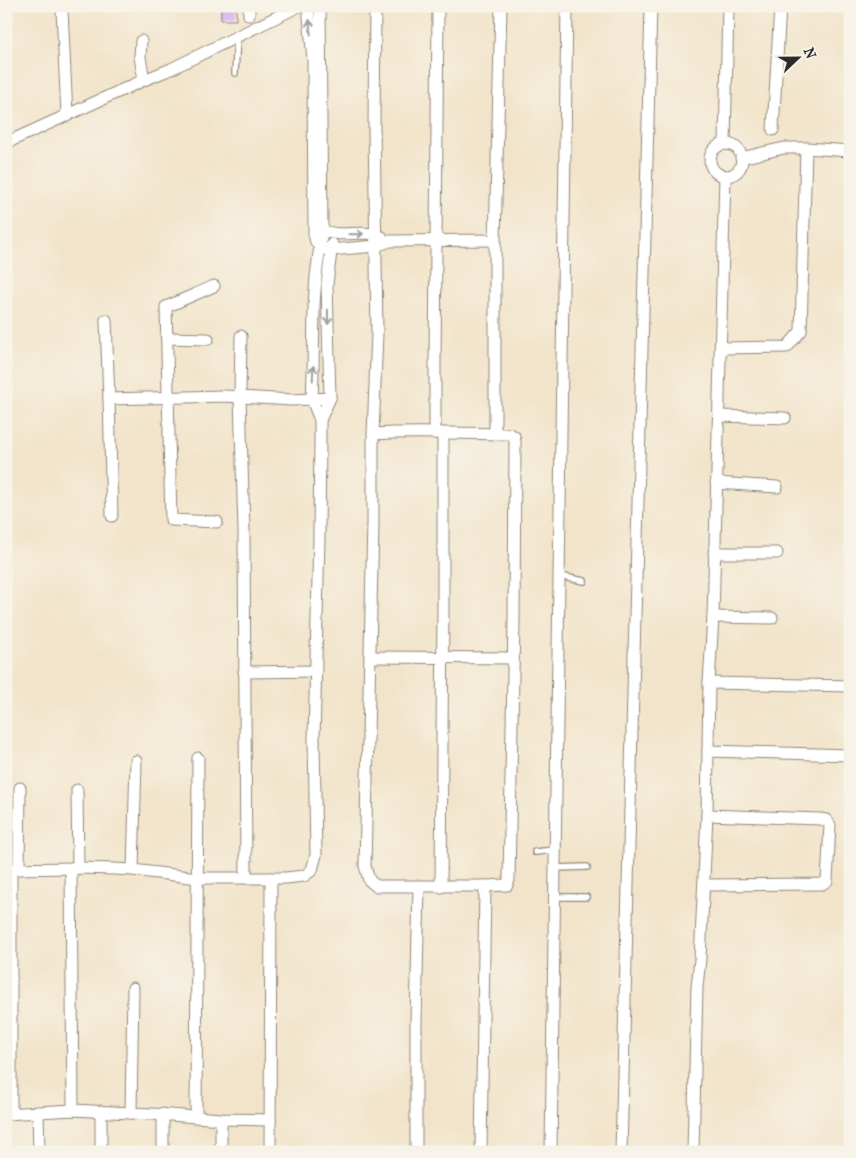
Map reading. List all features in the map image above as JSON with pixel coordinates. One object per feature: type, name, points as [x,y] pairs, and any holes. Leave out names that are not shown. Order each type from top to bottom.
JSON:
[{"type":"street","points":[[6,143],[171,69],[299,6]]},
{"type":"street","points":[[308,6],[313,60],[314,234],[316,242],[325,249],[376,246],[390,241],[495,240]]},
{"type":"street","points":[[12,869],[74,868],[133,870],[198,878],[304,876],[312,870],[316,855],[314,740],[320,420],[312,400],[315,286],[328,232],[320,6]]},
{"type":"street","points":[[373,434],[415,432],[509,434],[514,436],[513,658],[509,880],[507,885],[376,886],[369,880],[365,866],[371,657],[373,434],[377,333],[375,6]]},
{"type":"street","points":[[438,6],[434,366],[439,433],[442,657],[440,886]]},
{"type":"street","points":[[495,434],[495,240],[501,6]]},
{"type":"street","points":[[551,1152],[567,6]]},
{"type":"street","points":[[621,1152],[651,6]]},
{"type":"street","points":[[725,144],[728,6]]},
{"type":"street","points":[[773,130],[780,6]]},
{"type":"street","points":[[62,9],[67,116]]},
{"type":"street","points":[[141,41],[140,57],[144,80]]},
{"type":"street","points":[[725,144],[736,148],[741,158],[741,165],[737,171],[732,175],[725,176],[718,174],[710,164],[713,150],[725,144]]},
{"type":"street","points":[[741,158],[784,148],[850,151]]},
{"type":"street","points":[[721,348],[787,347],[801,331],[806,148]]},
{"type":"street","points":[[693,1152],[697,987],[707,815],[709,683],[713,617],[725,176]]},
{"type":"street","points":[[328,232],[375,233],[390,241]]},
{"type":"street","points":[[320,420],[330,398],[325,249]]},
{"type":"street","points":[[315,286],[327,284]]},
{"type":"street","points":[[214,286],[166,307],[171,520],[217,522]]},
{"type":"street","points":[[106,320],[110,399],[112,516]]},
{"type":"street","points":[[241,336],[240,397],[244,530],[246,878]]},
{"type":"street","points":[[167,338],[208,339]]},
{"type":"street","points":[[110,399],[224,396],[292,400],[330,398]]},
{"type":"street","points":[[719,416],[785,418]]},
{"type":"street","points":[[716,483],[777,487]]},
{"type":"street","points":[[714,553],[778,554]]},
{"type":"street","points":[[713,617],[772,618]]},
{"type":"street","points":[[371,657],[513,658]]},
{"type":"street","points":[[244,672],[316,671]]},
{"type":"street","points":[[709,683],[850,686]]},
{"type":"street","points":[[708,751],[850,755]]},
{"type":"street","points":[[196,1117],[198,758]]},
{"type":"street","points":[[133,870],[136,761]]},
{"type":"street","points":[[20,788],[12,869],[8,1114],[73,1110],[270,1120]]},
{"type":"street","points":[[73,1110],[76,790]]},
{"type":"street","points":[[704,884],[822,884],[827,881],[830,833],[830,825],[826,820],[820,819],[707,815]]},
{"type":"street","points":[[270,1152],[271,878]]},
{"type":"street","points":[[416,1152],[419,886]]},
{"type":"street","points":[[481,1152],[484,886]]},
{"type":"street","points":[[131,1113],[132,988]]},
{"type":"street","points":[[38,1112],[39,1152]]},
{"type":"street","points":[[101,1112],[101,1152]]},
{"type":"street","points":[[163,1114],[163,1152]]},
{"type":"street","points":[[221,1119],[221,1152]]},
{"type":"lane","points":[[235,72],[238,36]]},
{"type":"lane","points":[[559,576],[584,581]]},
{"type":"lane","points":[[535,852],[555,850]]},
{"type":"lane","points":[[555,868],[587,867]]},
{"type":"lane","points":[[555,896],[586,897]]},
{"type":"building","points":[[221,6],[236,6],[236,20],[221,20]]}]
